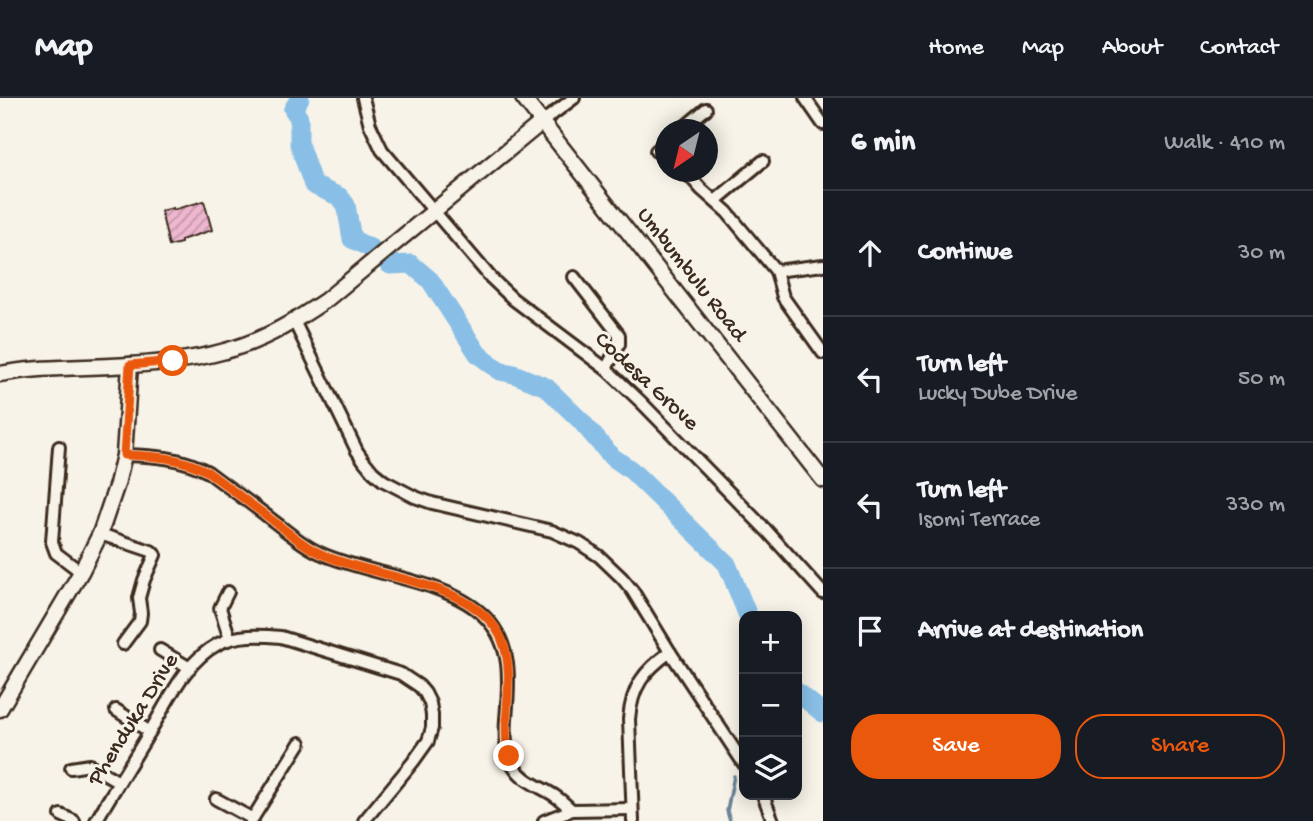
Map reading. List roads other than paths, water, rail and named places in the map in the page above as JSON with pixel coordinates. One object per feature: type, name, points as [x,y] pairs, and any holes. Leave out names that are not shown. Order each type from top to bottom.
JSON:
[{"type":"street","name":"Codesa Grove","points":[[363,98],[370,125],[379,144],[501,288],[606,369],[641,402],[823,593]]},
{"type":"street","name":"Umbumbulu Road","points":[[523,98],[823,481]]},
{"type":"street","points":[[0,374],[22,370],[173,361],[236,348],[260,338],[294,321],[326,300],[574,98]]},
{"type":"street","points":[[805,98],[823,124]]},
{"type":"street","points":[[694,119],[706,109]]},
{"type":"street","points":[[715,201],[763,161]]},
{"type":"street","points":[[696,182],[735,221],[776,271],[783,297],[823,353]]},
{"type":"street","points":[[776,271],[823,265]]},
{"type":"street","points":[[574,277],[619,335],[619,344],[606,369]]},
{"type":"street","points":[[294,321],[358,451],[373,472],[398,489],[423,500],[552,531],[579,542],[599,556],[632,590],[739,756]]},
{"type":"street","points":[[0,709],[81,572],[100,534],[124,455],[130,365]]},
{"type":"street","points":[[59,447],[52,542],[57,553],[81,572]]},
{"type":"street","points":[[124,455],[162,456],[193,464],[208,472],[311,549],[338,561],[451,594],[474,607],[494,626],[506,655],[508,679],[505,731],[513,766],[524,779],[553,794],[572,810]]},
{"type":"street","points":[[100,534],[151,551],[155,555],[139,597],[141,621],[123,644]]},
{"type":"street","points":[[228,592],[220,608],[230,639]]},
{"type":"street","name":"Phenduka Drive","points":[[96,821],[190,667],[208,650],[230,639],[250,636],[281,637],[401,674],[425,693],[432,715],[428,741],[414,762],[364,821]]},
{"type":"street","points":[[160,650],[190,667]]},
{"type":"street","points":[[633,821],[629,719],[631,703],[645,674],[653,664],[670,652]]},
{"type":"street","points":[[116,710],[150,732]]},
{"type":"street","points":[[216,799],[252,820],[300,743]]},
{"type":"street","points":[[71,768],[90,765],[119,782]]},
{"type":"street","points":[[765,800],[773,821]]},
{"type":"street","points":[[544,821],[572,810],[632,809]]},
{"type":"street","points":[[61,815],[74,821]]},
{"type":"waterway","points":[[300,98],[293,109],[299,118],[299,144],[313,185],[340,197],[346,205],[352,239],[372,249],[390,265],[411,264],[430,280],[478,354],[500,371],[546,387],[581,421],[611,456],[631,470],[727,564],[746,611]]},
{"type":"waterway","points":[[802,696],[823,713]]},
{"type":"waterway","points":[[730,821],[727,811],[734,776]]}]
